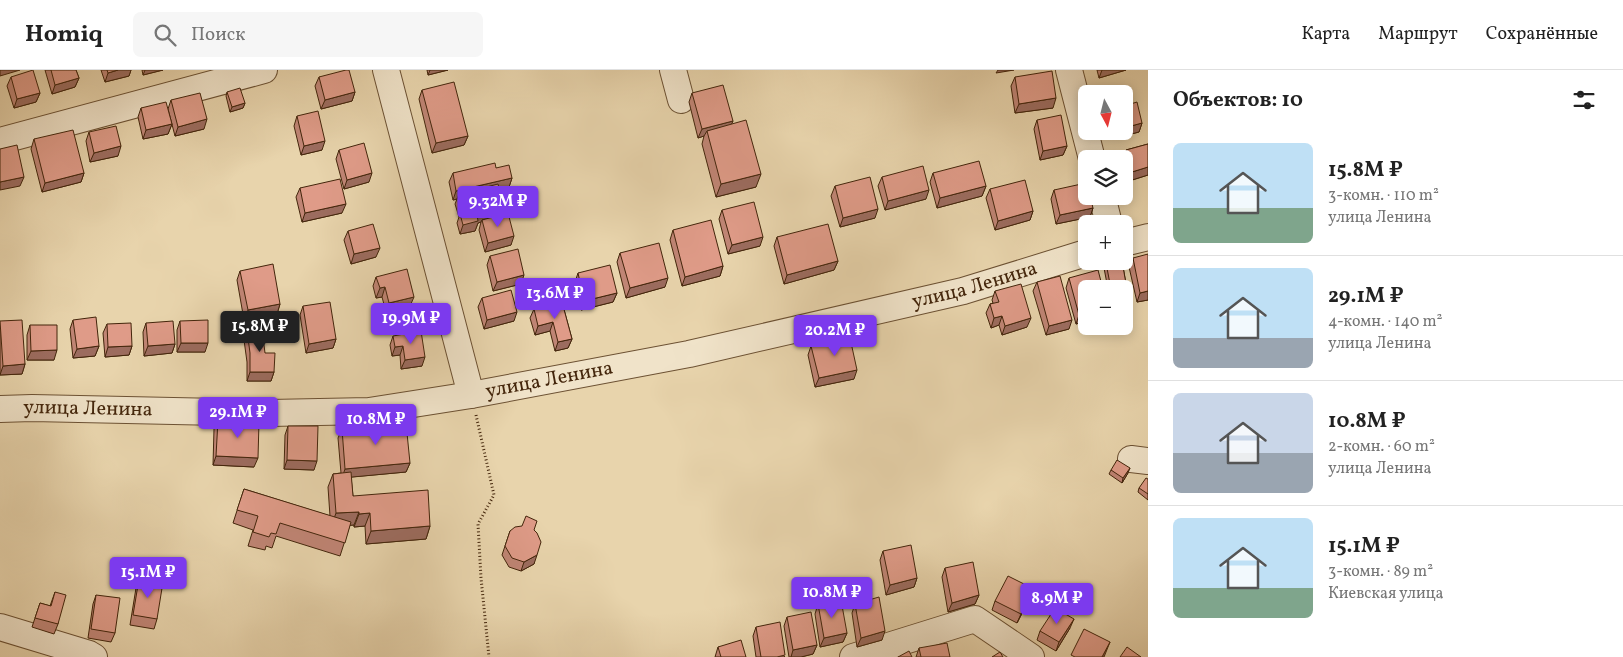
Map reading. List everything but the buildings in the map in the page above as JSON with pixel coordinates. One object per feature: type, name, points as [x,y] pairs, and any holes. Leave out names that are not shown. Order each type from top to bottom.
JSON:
[{"type":"street","points":[[0,141],[264,70]]},
{"type":"street","points":[[386,70],[471,395]]},
{"type":"street","points":[[673,70],[681,100]]},
{"type":"street","points":[[1069,70],[1090,150]]},
{"type":"street","points":[[1133,241],[1148,237]]},
{"type":"street","name":"улица Ленина","points":[[0,409],[270,413],[369,411],[471,395],[689,354],[944,295],[1078,255]]},
{"type":"street","points":[[853,657],[975,619],[1031,657]]},
{"type":"street","points":[[0,627],[94,657]]},
{"type":"path","points":[[471,395],[494,495],[478,524],[489,657]]}]
